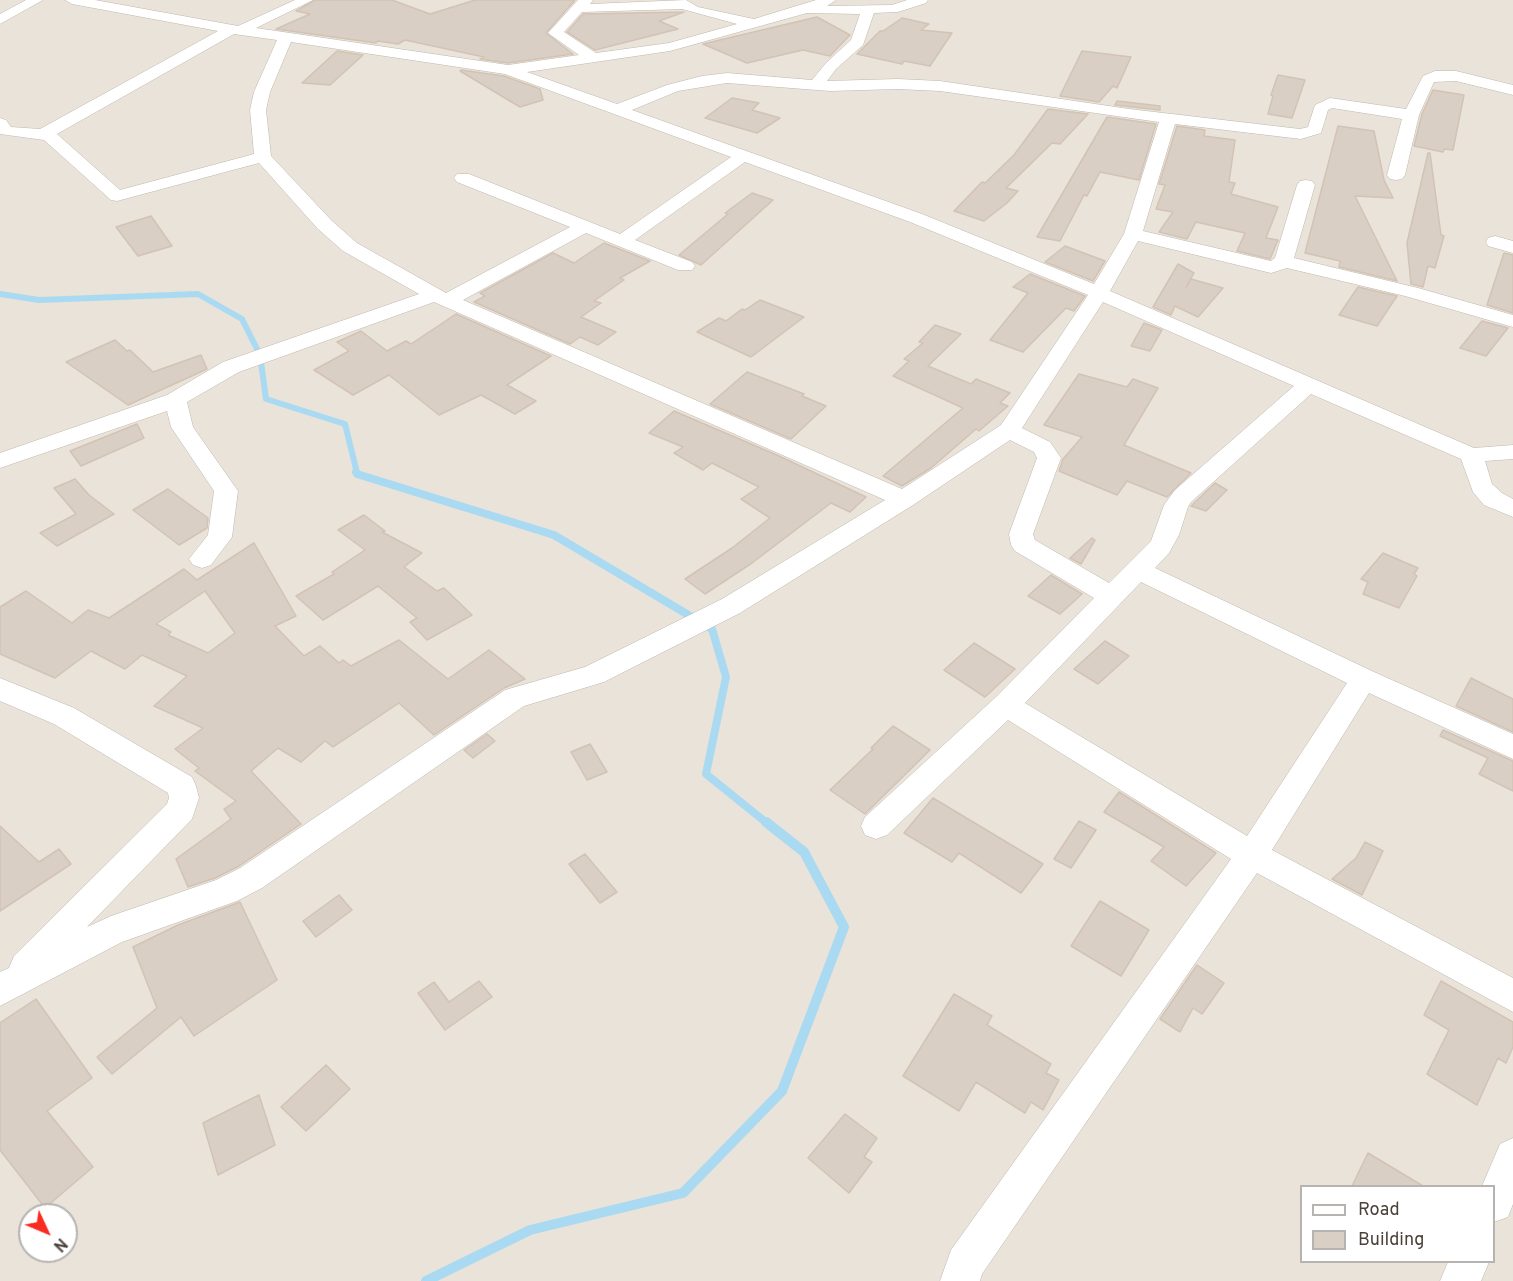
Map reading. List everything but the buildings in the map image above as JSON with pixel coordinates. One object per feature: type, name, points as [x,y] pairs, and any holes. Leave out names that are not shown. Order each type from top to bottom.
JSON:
[{"type":"street","points":[[0,20],[36,0]]},
{"type":"street","points":[[72,0],[236,29],[508,70],[916,218],[1099,293],[1471,455],[1513,452]]},
{"type":"street","points":[[48,135],[46,133],[55,126],[236,29],[306,0]]},
{"type":"street","points":[[508,70],[670,47],[754,24],[813,4],[868,11],[893,9],[921,0]]},
{"type":"street","points":[[592,57],[555,33],[582,4],[682,3],[694,10],[754,24]]},
{"type":"street","points":[[816,85],[831,66],[858,42],[868,11]]},
{"type":"street","points":[[286,36],[262,92],[258,110],[262,157],[325,225],[350,247],[441,297],[904,499]]},
{"type":"street","points":[[1396,175],[1411,116],[1428,79],[1435,76],[1456,76],[1513,90]]},
{"type":"street","points":[[619,109],[673,88],[727,78],[816,85],[940,86],[1168,119],[1301,134],[1316,130],[1321,108],[1330,103],[1411,116]]},
{"type":"street","points":[[4,987],[111,931],[226,891],[251,878],[515,698],[594,675],[731,606],[904,499],[1009,430],[1099,293],[1133,234],[1168,119]]},
{"type":"street","points":[[0,123],[6,131],[48,135],[117,196],[262,157]]},
{"type":"street","points":[[620,242],[744,155]]},
{"type":"street","points":[[463,178],[684,266]]},
{"type":"street","points":[[1133,234],[1271,267],[1282,264],[1306,185]]},
{"type":"street","points":[[0,461],[175,400],[231,367],[300,342],[441,297],[583,227]]},
{"type":"street","points":[[1284,261],[1411,292],[1513,321]]},
{"type":"street","points":[[876,826],[1006,705],[1160,547],[1167,535],[1176,505],[1183,496],[1309,384]]},
{"type":"street","points":[[175,400],[182,427],[226,491],[220,537],[202,559]]},
{"type":"street","points":[[1009,430],[1042,447],[1049,458],[1021,534],[1024,545],[1112,597]]},
{"type":"street","points":[[1471,455],[1481,487],[1493,499],[1513,509]]},
{"type":"street","points":[[1138,570],[1364,679],[1513,747]]},
{"type":"street","points":[[960,1281],[965,1264],[1252,855],[1364,679]]},
{"type":"street","points":[[0,689],[64,716],[182,786],[184,798],[181,810],[4,987]]},
{"type":"street","points":[[1006,705],[1252,855],[1513,996]]},
{"type":"street","points":[[1495,1201],[1513,1157]]},
{"type":"street","points":[[1460,1281],[1469,1263]]},
{"type":"shaded area","points":[[0,0],[1513,0],[1513,1281],[0,1281]]},
{"type":"waterway","points":[[0,294],[39,300],[198,294],[242,319],[260,355],[266,399],[345,424],[357,473]]},
{"type":"waterway","points":[[356,472],[554,535],[712,629],[726,677],[706,774],[768,824]]},
{"type":"waterway","points":[[426,1281],[530,1230],[683,1193],[782,1091],[844,927],[804,852],[766,822]]}]
